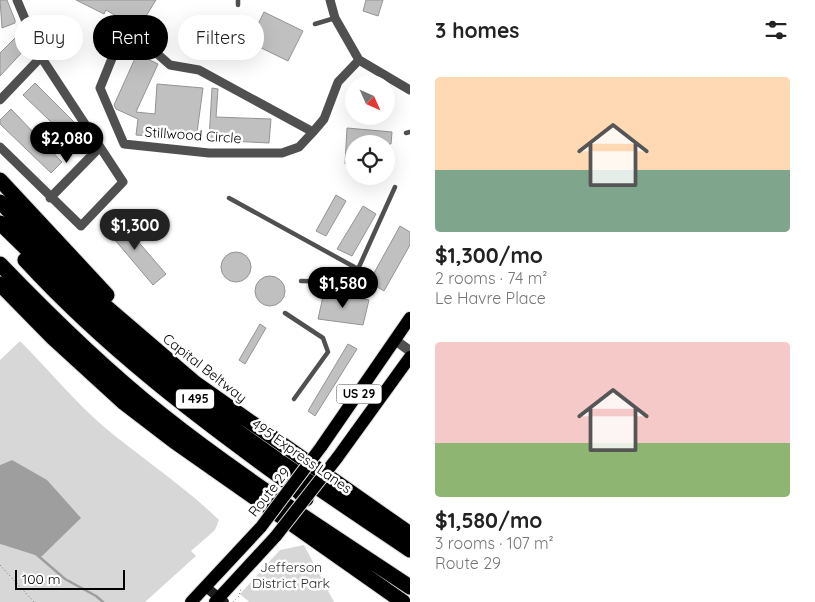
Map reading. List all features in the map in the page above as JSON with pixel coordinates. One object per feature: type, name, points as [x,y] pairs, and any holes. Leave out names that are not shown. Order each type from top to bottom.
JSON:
[{"type":"highway","points":[[0,180],[123,311],[156,351]]},
{"type":"highway","name":"Capital Beltway","points":[[0,202],[104,305],[156,351],[236,414],[410,534]]},
{"type":"highway","name":"495 Express Lanes","points":[[0,223],[102,322],[171,381],[259,446],[410,550]]},
{"type":"highway","points":[[0,232],[68,306],[107,342],[182,406],[268,473]]},
{"type":"highway","points":[[0,256],[126,370],[194,425],[306,499]]},
{"type":"highway","name":"I 495","points":[[0,264],[64,329],[162,415],[268,492],[410,587]]},
{"type":"highway","points":[[0,284],[123,402],[174,441],[403,602]]},
{"type":"highway","points":[[0,299],[46,345],[91,384],[132,415],[174,441]]},
{"type":"main road","name":"Route 29","points":[[191,602],[261,527],[291,489],[410,318]]},
{"type":"main road","name":"US 29","points":[[219,601],[306,499],[338,458],[410,357]]},
{"type":"main road","points":[[206,587],[219,601]]},
{"type":"street","points":[[17,0],[23,15]]},
{"type":"street","points":[[330,0],[335,18],[359,60],[410,90]]},
{"type":"street","name":"Stillwood Circle","points":[[313,132],[200,70],[170,65],[153,50],[130,39],[119,41],[100,88],[124,144],[209,152],[282,153],[299,147],[313,132],[324,119],[338,82],[359,60]]},
{"type":"street","points":[[0,100],[38,60]]},
{"type":"street","points":[[0,147],[80,226],[124,182],[43,60]]},
{"type":"street","points":[[50,198],[100,147]]},
{"type":"street","points":[[395,340],[410,351]]},
{"type":"lane","points":[[315,24],[335,18]]},
{"type":"lane","points":[[301,281],[348,282],[358,269],[395,187]]},
{"type":"lane","points":[[229,198],[358,269]]},
{"type":"lane","points":[[286,314],[323,338],[328,352],[294,399]]},
{"type":"path","points":[[0,565],[34,602]]},
{"type":"green space","points":[[20,341],[81,406],[103,426],[191,495],[219,520],[215,530],[191,551],[196,556],[145,602],[0,602],[0,544],[41,557],[12,460],[0,465],[0,360]]},
{"type":"green space","name":"Jefferson District Park","points":[[304,545],[334,602],[249,602],[240,594],[280,550]]},
{"type":"shaded area","points":[[12,460],[47,480],[81,518],[41,557],[0,544],[0,465]]},
{"type":"building","points":[[0,0],[7,0],[15,23],[2,28]]},
{"type":"building","points":[[76,0],[156,0],[147,15],[114,15],[106,10],[104,14]]},
{"type":"building","points":[[366,0],[383,0],[378,16],[363,11]]},
{"type":"building","points":[[264,12],[303,31],[288,61],[264,49]]},
{"type":"building","points":[[15,38],[15,60],[0,76],[0,53]]},
{"type":"building","points":[[134,60],[150,60],[158,64],[136,112],[155,114],[157,84],[203,88],[196,140],[136,135],[138,119],[116,109],[114,105]]},
{"type":"building","points":[[35,83],[80,128],[86,137],[77,147],[23,95]]},
{"type":"building","points":[[212,88],[218,89],[216,117],[271,119],[269,143],[209,140]]},
{"type":"building","points":[[11,109],[62,162],[51,173],[0,124],[0,120]]},
{"type":"building","points":[[347,128],[392,132],[392,135],[347,135]]},
{"type":"building","points":[[336,195],[346,201],[326,236],[316,231]]},
{"type":"building","points":[[363,206],[376,214],[352,256],[337,249]]},
{"type":"building","points":[[117,217],[166,274],[153,285],[104,227]]},
{"type":"building","points":[[400,226],[410,232],[410,245],[384,291],[369,282]]},
{"type":"building","points":[[236,252],[242,253],[250,261],[250,273],[242,281],[236,282],[230,281],[222,273],[221,267],[222,261],[230,253]]},
{"type":"building","points":[[270,276],[276,277],[284,285],[284,297],[276,305],[270,306],[264,305],[256,297],[255,291],[256,285],[264,277]]},
{"type":"building","points":[[324,292],[369,300],[363,325],[318,319]]},
{"type":"building","points":[[260,324],[266,328],[245,364],[239,360]]},
{"type":"building","points":[[348,344],[357,349],[315,416],[308,411]]},
{"type":"waterway","points":[[36,554],[65,579],[96,596],[103,602]]}]
